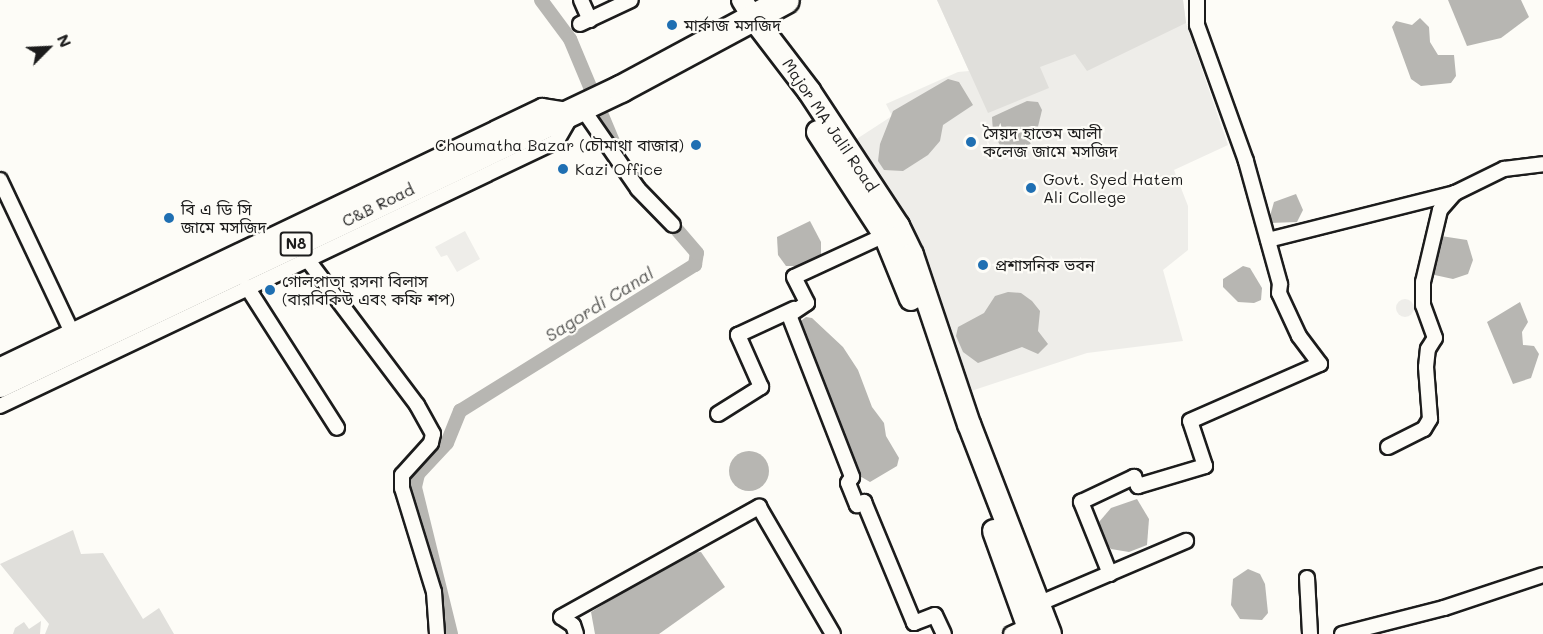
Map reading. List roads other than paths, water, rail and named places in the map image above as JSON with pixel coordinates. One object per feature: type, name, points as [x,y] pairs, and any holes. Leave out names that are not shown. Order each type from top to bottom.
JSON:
[{"type":"highway","name":"C&B Road","points":[[0,384],[621,89],[748,9],[786,0]]},
{"type":"highway","name":"C&B Road","points":[[748,9],[795,0]]},
{"type":"main road","name":"Major MA Jalil Road","points":[[748,9],[768,56],[885,235],[903,276],[1023,631]]},
{"type":"main road","name":"Major MA Jalil Road","points":[[748,9],[815,100],[912,255],[962,404],[1050,634]]},
{"type":"street","points":[[581,0],[585,22],[628,1]]},
{"type":"street","points":[[1110,574],[1081,502],[1134,477],[1138,486],[1205,466],[1190,421],[1320,364],[1287,313],[1246,162],[1197,25],[1197,0]]},
{"type":"street","points":[[0,365],[542,106],[582,107]]},
{"type":"street","points":[[582,107],[638,189],[673,225]]},
{"type":"street","points":[[0,406],[557,141],[582,107]]},
{"type":"street","points":[[1268,240],[1455,193],[1504,169],[1543,164]]},
{"type":"street","points":[[0,180],[72,332]]},
{"type":"street","points":[[1388,447],[1424,429],[1430,418],[1426,367],[1428,349],[1435,338],[1423,305],[1423,282],[1440,210],[1455,193]]},
{"type":"street","points":[[807,303],[794,277],[885,235]]},
{"type":"street","points":[[307,259],[417,405],[433,434],[431,443],[402,475],[402,488],[434,592],[437,634]]},
{"type":"street","points":[[247,287],[337,428]]},
{"type":"street","points":[[718,414],[761,387],[738,335],[807,303]]},
{"type":"street","points":[[807,303],[789,315],[852,477],[848,483],[856,505],[864,502],[914,623],[935,615],[944,634]]},
{"type":"street","points":[[576,634],[573,625],[561,617],[759,507],[833,634]]},
{"type":"street","points":[[1038,604],[1186,541]]},
{"type":"street","points":[[1342,634],[1385,629],[1543,575]]},
{"type":"street","points":[[1307,578],[1310,634]]},
{"type":"waterway","name":"Sagordi Canal","points":[[541,0],[570,39],[616,149]]},
{"type":"waterway","name":"Sagordi Canal","points":[[451,634],[415,487],[418,474],[447,443],[460,411],[695,265],[697,253],[666,217]]},
{"type":"place","name":"মার্কাজ মসজিদ","points":[[672,25]]},
{"type":"place","name":"সৈয়দ হাতেম আলী কলেজ জামে মসজিদ","points":[[971,142]]},
{"type":"place","name":"Choumatha Bazar (চৌমাথা বাজার)","points":[[696,145]]},
{"type":"place","name":"Kazi Office","points":[[563,169]]},
{"type":"place","name":"Govt. Syed Hatem Ali College","points":[[1031,188]]},
{"type":"place","name":"বি এ ডি সি জামে মসজিদ","points":[[169,218]]},
{"type":"place","name":"প্রশাসনিক ভবন","points":[[983,265]]},
{"type":"place","name":"গোলপাতা রসনা বিলাস (বারবিকিউ এবং কফি শপ)","points":[[270,290]]}]
